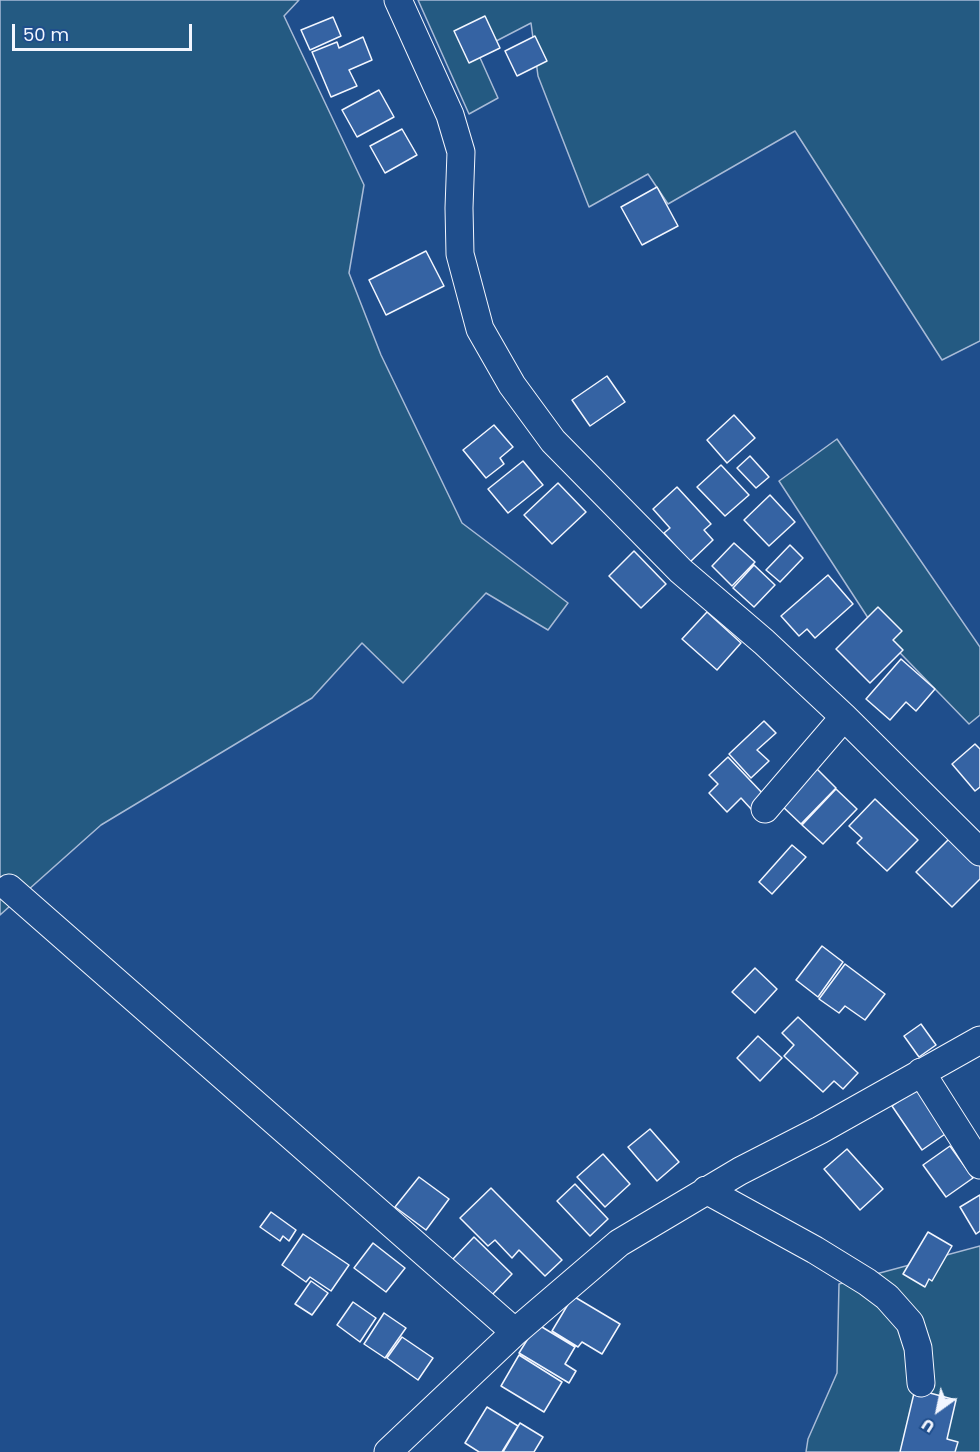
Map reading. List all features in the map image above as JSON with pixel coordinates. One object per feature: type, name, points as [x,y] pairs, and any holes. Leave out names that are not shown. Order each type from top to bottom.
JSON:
[{"type":"street","points":[[398,0],[450,115],[461,152],[460,254],[480,328],[512,385],[553,441],[681,571],[764,642],[844,717],[980,852]]},
{"type":"street","points":[[765,809],[844,717]]},
{"type":"street","points":[[9,888],[514,1332]]},
{"type":"street","points":[[388,1452],[514,1332],[619,1244],[706,1190],[820,1130],[980,1040]]},
{"type":"street","points":[[921,1072],[980,1165]]},
{"type":"street","points":[[706,1190],[815,1250],[867,1282],[886,1297],[910,1323],[918,1348],[921,1383]]},
{"type":"shaded area","points":[[0,0],[299,0],[284,16],[364,185],[349,273],[381,355],[462,523],[568,603],[548,630],[486,593],[403,683],[362,643],[312,698],[101,825],[0,915]]},
{"type":"shaded area","points":[[418,0],[980,0],[980,341],[942,360],[795,131],[668,204],[648,174],[589,207],[538,76],[531,23],[477,51],[498,98],[469,114]]},
{"type":"shaded area","points":[[837,439],[980,647],[980,715],[969,724],[872,624],[779,481]]},
{"type":"shaded area","points":[[980,1246],[980,1452],[806,1452],[808,1439],[837,1373],[839,1284]]},
{"type":"building","points":[[485,16],[500,48],[469,63],[454,31]]},
{"type":"building","points":[[333,17],[341,36],[310,50],[301,30]]},
{"type":"building","points":[[535,36],[547,61],[517,76],[505,51]]},
{"type":"building","points":[[363,37],[372,60],[349,70],[357,86],[331,97],[312,52],[337,42],[339,48]]},
{"type":"building","points":[[379,90],[394,117],[357,137],[342,110]]},
{"type":"building","points":[[402,129],[417,155],[385,173],[370,146]]},
{"type":"building","points":[[657,187],[678,226],[642,245],[621,207]]},
{"type":"building","points":[[426,251],[444,286],[386,315],[369,280]]},
{"type":"building","points":[[607,376],[625,402],[590,426],[572,400]]},
{"type":"building","points":[[734,415],[755,438],[727,463],[707,440]]},
{"type":"building","points":[[494,425],[513,447],[500,458],[504,464],[486,478],[463,450]]},
{"type":"building","points":[[750,456],[769,477],[756,488],[737,468]]},
{"type":"building","points":[[523,461],[543,485],[508,513],[488,489]]},
{"type":"building","points":[[721,465],[749,495],[725,516],[697,487]]},
{"type":"building","points":[[558,483],[586,512],[552,544],[524,515]]},
{"type":"building","points":[[677,487],[711,524],[704,530],[713,540],[690,562],[664,533],[670,528],[653,509]]},
{"type":"building","points":[[770,495],[795,522],[769,546],[744,520]]},
{"type":"building","points":[[734,543],[755,562],[732,586],[712,566]]},
{"type":"building","points":[[790,545],[803,558],[780,582],[766,570]]},
{"type":"building","points":[[634,551],[666,584],[641,608],[609,576]]},
{"type":"building","points":[[754,565],[775,585],[754,607],[733,588]]},
{"type":"building","points":[[828,575],[853,604],[815,638],[807,629],[799,636],[781,616]]},
{"type":"building","points":[[878,607],[902,631],[893,640],[903,650],[870,683],[836,649]]},
{"type":"building","points":[[707,612],[741,643],[717,670],[682,639]]},
{"type":"building","points":[[901,659],[935,689],[916,711],[906,702],[890,720],[866,699]]},
{"type":"building","points":[[764,721],[776,733],[757,750],[769,761],[751,778],[729,754]]},
{"type":"building","points":[[975,744],[980,749],[980,787],[975,791],[952,764]]},
{"type":"building","points":[[728,757],[766,797],[752,810],[741,798],[727,812],[709,793],[718,784],[709,775]]},
{"type":"building","points":[[816,768],[836,788],[801,824],[781,805]]},
{"type":"building","points":[[836,789],[857,809],[823,844],[802,825]]},
{"type":"building","points":[[875,799],[918,840],[887,871],[857,843],[862,838],[849,826]]},
{"type":"building","points":[[953,835],[980,862],[980,879],[952,907],[916,872]]},
{"type":"building","points":[[792,845],[806,857],[772,894],[759,882]]},
{"type":"building","points":[[822,946],[843,962],[818,997],[796,980]]},
{"type":"building","points":[[845,964],[885,994],[865,1020],[845,1006],[839,1013],[819,999]]},
{"type":"building","points":[[755,968],[777,989],[755,1013],[732,992]]},
{"type":"building","points":[[798,1017],[858,1073],[843,1089],[834,1081],[823,1092],[784,1056],[794,1045],[782,1033]]},
{"type":"building","points":[[921,1024],[936,1045],[919,1057],[904,1036]]},
{"type":"building","points":[[758,1036],[782,1058],[760,1081],[737,1058]]},
{"type":"building","points":[[921,1086],[951,1130],[922,1150],[892,1106]]},
{"type":"building","points":[[650,1129],[679,1162],[657,1181],[628,1147]]},
{"type":"building","points":[[950,1146],[973,1178],[946,1197],[923,1165]]},
{"type":"building","points":[[847,1149],[883,1189],[860,1210],[824,1169]]},
{"type":"building","points":[[603,1154],[630,1184],[605,1207],[577,1177]]},
{"type":"building","points":[[419,1177],[449,1199],[426,1230],[395,1207]]},
{"type":"building","points":[[575,1184],[608,1219],[590,1236],[557,1201]]},
{"type":"building","points":[[491,1188],[562,1260],[545,1276],[519,1250],[512,1258],[495,1240],[488,1246],[460,1218]]},
{"type":"building","points":[[980,1195],[980,1231],[976,1234],[960,1207]]},
{"type":"building","points":[[271,1212],[296,1230],[289,1241],[283,1236],[280,1241],[260,1227]]},
{"type":"building","points":[[928,1232],[952,1246],[932,1281],[929,1279],[925,1287],[903,1274]]},
{"type":"building","points":[[303,1234],[349,1265],[331,1291],[310,1277],[306,1282],[282,1265]]},
{"type":"building","points":[[474,1237],[512,1274],[490,1297],[452,1260]]},
{"type":"building","points":[[373,1243],[405,1268],[386,1292],[354,1268]]},
{"type":"building","points":[[311,1281],[328,1293],[312,1315],[295,1304]]},
{"type":"building","points":[[573,1296],[620,1324],[602,1354],[582,1342],[578,1347],[552,1331]]},
{"type":"building","points":[[353,1302],[376,1318],[360,1342],[337,1325]]},
{"type":"building","points":[[384,1313],[406,1328],[385,1358],[364,1344]]},
{"type":"building","points":[[537,1324],[575,1347],[565,1364],[576,1371],[569,1383],[519,1353]]},
{"type":"building","points":[[402,1337],[433,1358],[418,1380],[387,1358]]},
{"type":"building","points":[[519,1355],[562,1382],[544,1412],[501,1386]]},
{"type":"building","points":[[915,1389],[956,1400],[947,1439],[958,1442],[955,1452],[900,1452]]},
{"type":"building","points":[[487,1407],[518,1426],[502,1452],[479,1452],[465,1443]]},
{"type":"building","points":[[520,1423],[543,1437],[534,1452],[503,1452]]}]
